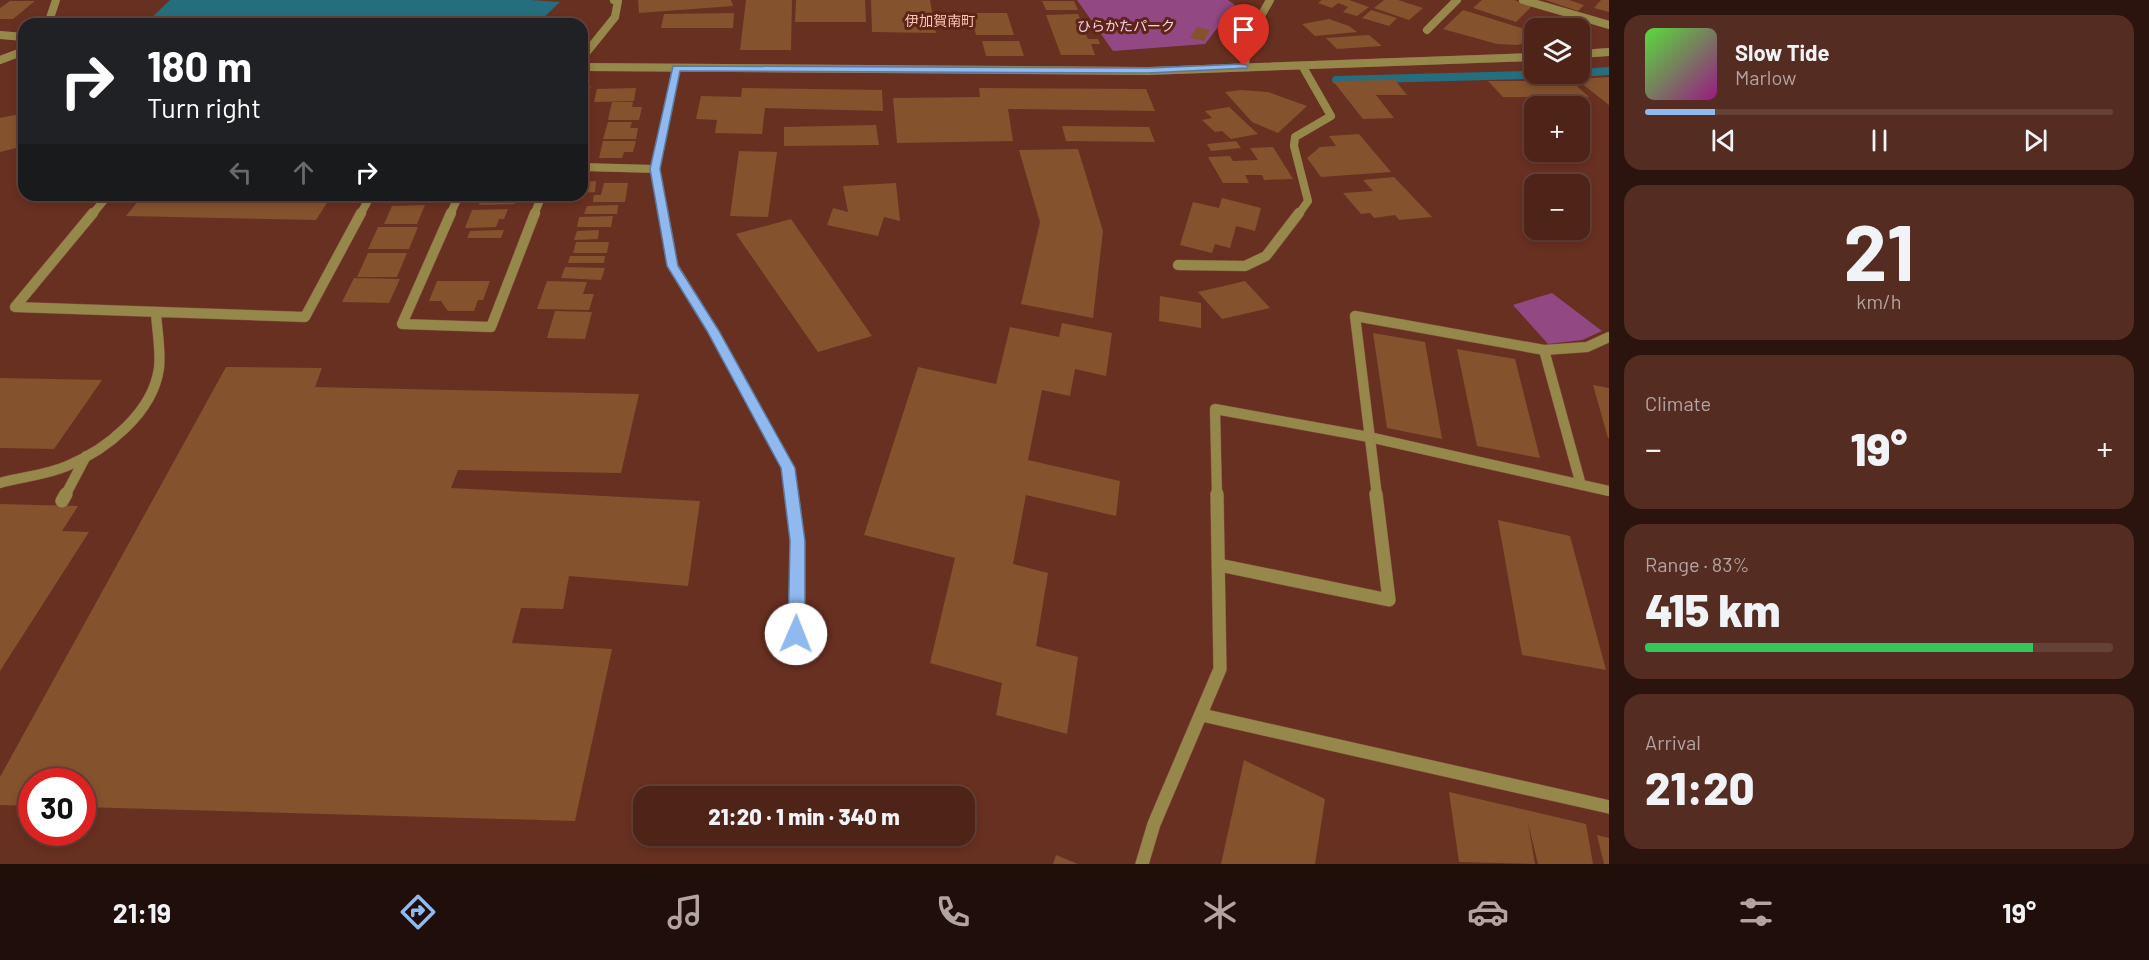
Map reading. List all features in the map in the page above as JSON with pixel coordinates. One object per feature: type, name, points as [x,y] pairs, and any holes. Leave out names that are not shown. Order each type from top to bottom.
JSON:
[{"type":"street","points":[[50,18],[56,0]]},
{"type":"street","points":[[588,51],[615,17],[618,1],[614,0]]},
{"type":"street","points":[[1244,66],[1245,48],[1259,16],[1270,0]]},
{"type":"street","points":[[1427,30],[1457,0]]},
{"type":"street","points":[[1523,0],[1609,25]]},
{"type":"street","points":[[0,34],[18,36]]},
{"type":"street","points":[[1590,53],[1609,52]]},
{"type":"street","points":[[0,60],[18,53]]},
{"type":"street","points":[[588,67],[1148,71],[1524,57]]},
{"type":"street","points":[[1178,265],[1245,266],[1266,256],[1308,201],[1294,146],[1295,137],[1331,116],[1304,67]]},
{"type":"street","points":[[676,68],[655,169],[673,266],[713,331],[788,468],[798,541],[796,634]]},
{"type":"street","points":[[588,167],[655,169]]},
{"type":"street","points":[[103,201],[15,307],[305,317],[367,201]]},
{"type":"street","points":[[456,201],[402,324],[491,327],[540,201]]},
{"type":"street","points":[[0,483],[67,466],[86,456],[114,437],[150,399],[159,370],[156,313]]},
{"type":"street","points":[[1219,565],[1389,600],[1355,316],[1544,350],[1587,347],[1609,337]]},
{"type":"street","points":[[1544,350],[1581,485]]},
{"type":"street","points":[[1142,864],[1154,824],[1221,669],[1215,409],[1369,437],[1609,491]]},
{"type":"street","points":[[62,501],[86,456]]},
{"type":"street","points":[[1202,716],[1609,807]]},
{"type":"green space","name":"ひらかたパーク","points":[[1077,0],[1228,0],[1235,5],[1205,44],[1113,51]]},
{"type":"green space","points":[[1552,293],[1602,331],[1582,340],[1548,344],[1513,305]]},
{"type":"water","points":[[170,0],[530,0],[560,2],[543,18],[151,18]]},
{"type":"building","points":[[638,0],[731,0],[733,6],[639,13]]},
{"type":"building","points":[[746,0],[792,0],[791,50],[740,50]]},
{"type":"building","points":[[796,0],[865,0],[866,22],[795,22]]},
{"type":"building","points":[[871,0],[930,0],[936,33],[872,32]]},
{"type":"building","points":[[1322,0],[1349,0],[1369,7],[1357,16],[1343,12],[1348,7],[1338,3],[1332,8],[1318,3]]},
{"type":"building","points":[[1384,0],[1398,0],[1423,8],[1409,20],[1374,8]]},
{"type":"building","points":[[1482,0],[1514,0],[1532,6],[1516,22],[1473,8]]},
{"type":"building","points":[[1545,0],[1569,0],[1584,5],[1578,11]]},
{"type":"building","points":[[1601,0],[1609,0],[1609,12],[1594,8]]},
{"type":"building","points":[[10,1],[35,1],[13,19],[0,19],[0,8]]},
{"type":"building","points":[[1042,1],[1074,1],[1078,10],[1046,10]]},
{"type":"building","points":[[1371,10],[1397,18],[1389,26],[1362,18]]},
{"type":"building","points":[[1463,10],[1524,29],[1524,43],[1497,44],[1443,29]]},
{"type":"building","points":[[734,13],[733,28],[661,28],[664,14]]},
{"type":"building","points":[[971,13],[1007,13],[1014,35],[976,35]]},
{"type":"building","points":[[1078,14],[1088,39],[1098,39],[1100,44],[1091,44],[1095,55],[1061,55],[1046,15]]},
{"type":"building","points":[[1329,19],[1349,26],[1357,32],[1315,36],[1302,24]]},
{"type":"building","points":[[1197,27],[1210,30],[1204,41],[1190,38]]},
{"type":"building","points":[[1369,35],[1382,46],[1337,49],[1326,38]]},
{"type":"building","points":[[982,41],[1019,41],[1024,56],[986,56]]},
{"type":"building","points":[[1609,77],[1609,105],[1582,84],[1590,84],[1590,78]]},
{"type":"building","points":[[1395,80],[1407,95],[1376,95],[1394,118],[1363,119],[1333,81]]},
{"type":"building","points":[[1488,81],[1574,84],[1588,96],[1524,96],[1503,97]]},
{"type":"building","points":[[636,88],[634,101],[594,102],[597,89]]},
{"type":"building","points":[[742,88],[882,90],[883,111],[765,108],[762,134],[715,133],[717,120],[696,119],[701,96],[741,97]]},
{"type":"building","points":[[979,88],[1146,89],[1155,111],[1008,109],[1013,141],[897,143],[893,98],[980,97]]},
{"type":"building","points":[[1241,90],[1268,92],[1307,106],[1278,133],[1252,122],[1225,92]]},
{"type":"building","points":[[612,102],[633,102],[632,107],[642,107],[639,120],[608,120]]},
{"type":"building","points":[[1229,107],[1258,134],[1231,139],[1222,131],[1215,132],[1202,120],[1212,118],[1205,111]]},
{"type":"building","points":[[18,114],[18,148],[0,152],[0,118]]},
{"type":"building","points":[[608,122],[632,122],[630,128],[638,128],[636,139],[603,139]]},
{"type":"building","points":[[876,125],[879,145],[784,146],[784,127]]},
{"type":"building","points":[[1062,126],[1149,127],[1155,142],[1066,141]]},
{"type":"building","points":[[1359,134],[1391,172],[1321,177],[1307,158],[1320,147],[1336,146],[1329,136]]},
{"type":"building","points":[[603,141],[636,141],[633,152],[624,152],[622,158],[599,158]]},
{"type":"building","points":[[1236,141],[1241,148],[1211,151],[1207,144]]},
{"type":"building","points":[[1273,147],[1293,179],[1264,180],[1262,175],[1245,175],[1249,183],[1223,183],[1208,157],[1230,156],[1233,161],[1258,160],[1250,148]]},
{"type":"building","points":[[1078,149],[1103,231],[1093,318],[1021,304],[1040,222],[1019,150]]},
{"type":"building","points":[[739,151],[777,152],[768,217],[730,216]]},
{"type":"building","points":[[1394,177],[1432,217],[1399,220],[1395,215],[1374,218],[1370,213],[1361,214],[1343,193],[1373,191],[1363,180]]},
{"type":"building","points":[[596,181],[595,192],[588,193],[588,182]]},
{"type":"building","points":[[604,183],[628,183],[625,202],[593,202],[594,195],[601,195]]},
{"type":"building","points":[[896,183],[900,221],[884,217],[878,236],[827,225],[833,208],[848,212],[843,186]]},
{"type":"building","points":[[1222,198],[1261,208],[1255,231],[1236,226],[1230,248],[1215,244],[1212,253],[1180,245],[1193,202],[1219,208]]},
{"type":"building","points":[[138,201],[328,201],[316,220],[126,216]]},
{"type":"building","points":[[480,201],[516,201],[515,204],[479,205]]},
{"type":"building","points":[[425,205],[417,224],[384,224],[392,206]]},
{"type":"building","points":[[618,205],[617,214],[584,214],[587,206]]},
{"type":"building","points":[[508,209],[504,219],[499,219],[496,227],[465,228],[472,210]]},
{"type":"building","points":[[613,216],[611,227],[577,227],[579,217]]},
{"type":"building","points":[[791,219],[872,336],[818,352],[736,234]]},
{"type":"building","points":[[378,227],[418,227],[409,249],[368,249]]},
{"type":"building","points":[[504,230],[501,238],[467,238],[470,231]]},
{"type":"building","points":[[599,230],[598,239],[574,240],[577,231]]},
{"type":"building","points":[[576,242],[609,242],[607,253],[573,253]]},
{"type":"building","points":[[368,253],[407,253],[397,277],[357,277]]},
{"type":"building","points":[[570,256],[605,256],[604,263],[568,263]]},
{"type":"building","points":[[565,267],[605,268],[601,280],[561,278]]},
{"type":"building","points":[[354,278],[400,279],[389,303],[342,302]]},
{"type":"building","points":[[437,281],[490,281],[483,300],[478,300],[474,311],[448,311],[441,301],[429,301]]},
{"type":"building","points":[[547,281],[587,282],[583,294],[594,294],[589,310],[537,309]]},
{"type":"building","points":[[1245,281],[1270,308],[1222,319],[1198,292]]},
{"type":"building","points":[[1160,296],[1201,303],[1201,328],[1159,321]]},
{"type":"building","points":[[555,311],[592,312],[585,339],[547,338]]},
{"type":"building","points":[[1062,323],[1112,333],[1106,376],[1075,369],[1070,396],[1042,390],[1028,460],[1120,481],[1116,516],[1026,495],[1013,564],[1048,573],[1036,646],[1078,657],[1067,734],[996,715],[1002,683],[930,663],[955,558],[864,535],[918,367],[996,384],[1010,327],[1059,337]]},
{"type":"building","points":[[1373,333],[1425,342],[1442,439],[1387,428]]},
{"type":"building","points":[[1457,349],[1515,359],[1540,458],[1477,446]]},
{"type":"building","points":[[226,367],[322,368],[315,387],[639,394],[621,473],[458,470],[451,488],[700,501],[688,586],[569,576],[563,609],[521,608],[512,643],[612,649],[575,821],[96,807],[96,768],[18,768],[18,806],[0,805],[0,777]]},
{"type":"building","points":[[0,378],[102,380],[54,449],[0,448]]},
{"type":"building","points":[[1593,385],[1609,388],[1609,438],[1608,438]]},
{"type":"building","points":[[0,504],[78,506],[62,531],[89,532],[0,671]]},
{"type":"building","points":[[1498,520],[1570,536],[1606,670],[1522,655]]},
{"type":"building","points":[[1244,760],[1325,799],[1315,864],[1221,864]]},
{"type":"building","points":[[1449,792],[1586,824],[1593,864],[1538,864],[1528,823],[1535,864],[1459,862]]},
{"type":"building","points":[[1597,835],[1609,838],[1609,864],[1604,864]]},
{"type":"building","points":[[1056,855],[1078,864],[1053,864]]},
{"type":"waterway","points":[[1590,72],[1609,71]]},
{"type":"waterway","points":[[1336,80],[1524,75]]},
{"type":"district","name":"伊加賀南町","points":[[940,20]]},
{"type":"route","points":[[796,634],[798,541],[788,468],[713,331],[673,266],[655,169],[676,68],[1148,71],[1244,66]]}]
